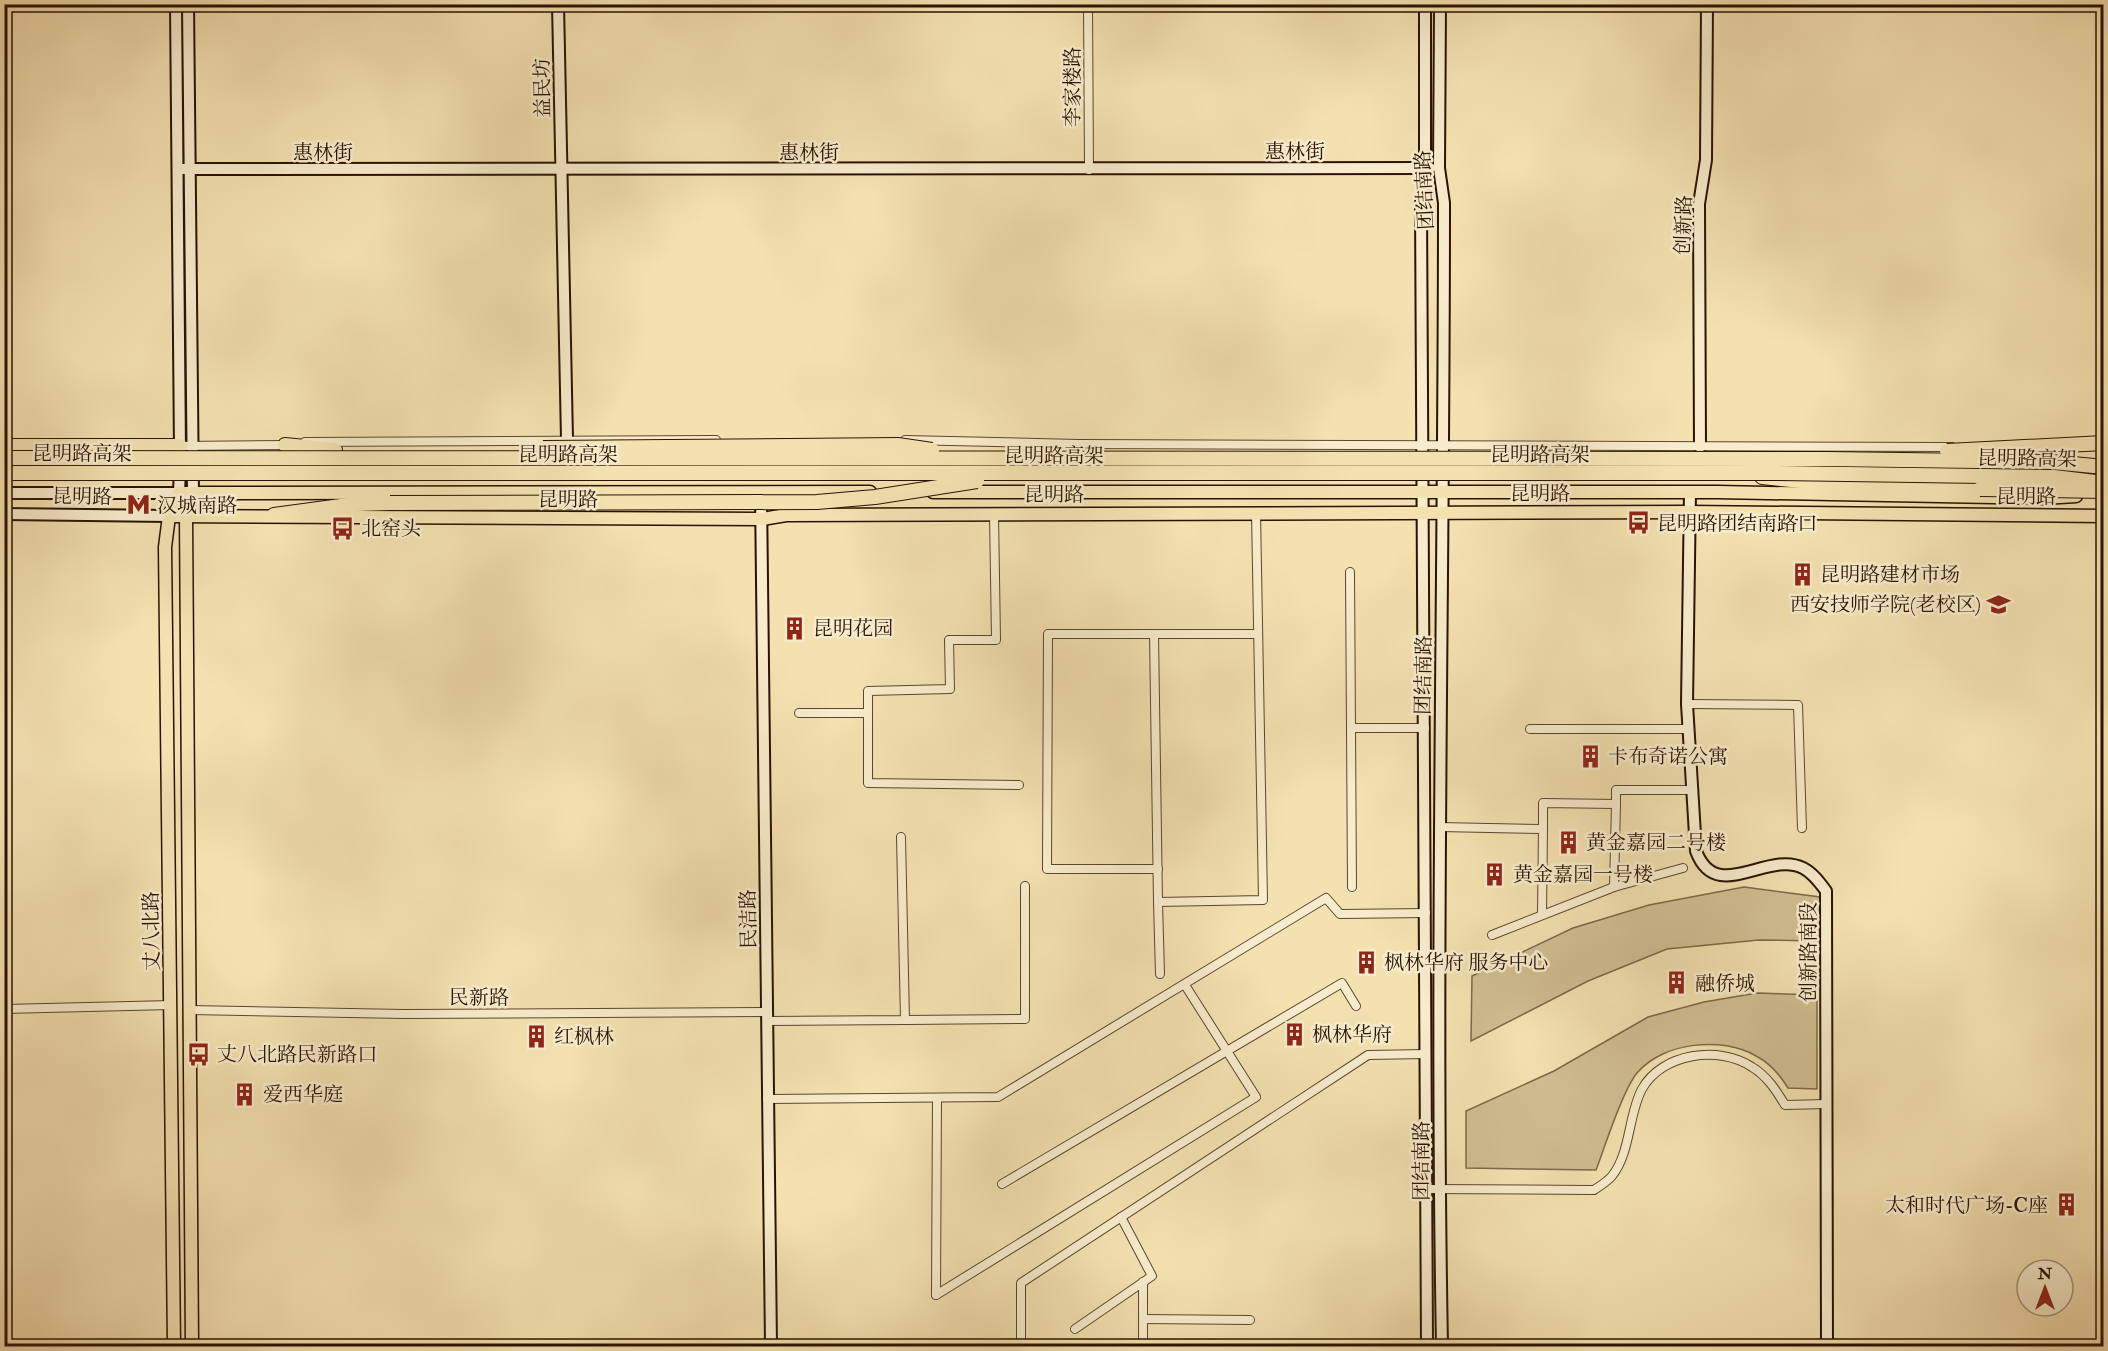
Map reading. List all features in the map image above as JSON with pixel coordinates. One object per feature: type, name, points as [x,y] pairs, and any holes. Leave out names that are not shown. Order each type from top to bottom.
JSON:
[{"type":"highway","points":[[285,445],[335,450],[898,445],[981,457]]},
{"type":"highway","points":[[1827,459],[1885,451],[1963,451],[2103,445]]},
{"type":"highway","points":[[4,446],[186,446]]},
{"type":"highway","name":"昆明路高架","points":[[4,458],[1827,459],[2052,462],[2103,467]]},
{"type":"highway","name":"昆明路高架","points":[[4,473],[1718,473],[2055,477],[2103,483]]},
{"type":"highway","points":[[1718,473],[1859,487],[2103,492]]},
{"type":"highway","points":[[274,515],[356,504],[390,503],[817,502],[875,497],[1021,474]]},
{"type":"main road","name":"昆明路","points":[[179,493],[1443,494],[1690,492],[2044,498],[2103,492]]},
{"type":"main road","name":"丈八北路","points":[[174,1347],[172,1005],[165,546],[169,516],[179,493]]},
{"type":"main road","name":"丈八北路","points":[[192,1347],[186,516],[193,493]]},
{"type":"main road","name":"昆明路","points":[[169,516],[274,515],[360,519],[762,519],[786,515],[1689,512],[2103,516]]},
{"type":"street","points":[[176,4],[185,169]]},
{"type":"street","points":[[188,4],[185,169],[186,446],[193,493]]},
{"type":"street","name":"益民坊","points":[[558,4],[567,440]]},
{"type":"street","name":"李家楼路","points":[[1088,4],[1089,170]]},
{"type":"street","name":"团结南路","points":[[1425,4],[1425,168],[1421,204],[1422,445],[1425,513],[1425,1054],[1442,1347]]},
{"type":"street","name":"团结南路","points":[[1427,1347],[1433,1189],[1440,827],[1444,445],[1444,203],[1439,168],[1440,4]]},
{"type":"street","name":"创新路","points":[[1700,447],[1700,204],[1706,160],[1707,4]]},
{"type":"street","name":"惠林街","points":[[185,169],[1439,168]]},
{"type":"street","points":[[186,446],[285,445],[314,441],[567,440],[1700,447],[2103,445]]},
{"type":"street","points":[[567,440],[568,492]]},
{"type":"street","points":[[179,493],[186,446]]},
{"type":"street","points":[[1690,492],[1700,447]]},
{"type":"street","points":[[2043,447],[2044,498]]},
{"type":"street","name":"民洁路","points":[[761,492],[771,1347]]},
{"type":"street","name":"创新路南段","points":[[1690,492],[1687,704],[1696,851],[1701,864],[1708,872],[1721,876],[1785,865],[1802,867],[1814,876],[1826,891],[1827,1347]]},
{"type":"street","name":"昆明路","points":[[4,493],[179,493]]},
{"type":"street","points":[[1158,902],[1263,900],[1256,513]]},
{"type":"street","name":"昆明路","points":[[4,514],[169,516]]},
{"type":"street","points":[[993,514],[996,640],[949,640],[950,689],[868,691],[868,783],[1019,784]]},
{"type":"street","points":[[1350,572],[1352,887]]},
{"type":"street","points":[[1158,869],[1047,869],[1048,634],[1258,634]]},
{"type":"street","points":[[1154,634],[1160,974]]},
{"type":"street","points":[[1687,704],[1798,705],[1802,828]]},
{"type":"street","points":[[799,713],[868,713]]},
{"type":"street","points":[[1351,728],[1425,728]]},
{"type":"street","points":[[1530,729],[1689,729]]},
{"type":"street","points":[[1614,887],[1616,790],[1693,790]]},
{"type":"street","points":[[1542,913],[1543,803],[1616,804]]},
{"type":"street","points":[[1440,827],[1543,829]]},
{"type":"street","points":[[901,837],[905,1020]]},
{"type":"street","points":[[1492,935],[1542,913],[1614,887],[1683,868]]},
{"type":"street","name":"民新路","points":[[190,1010],[767,1016],[905,1020],[1025,1019],[1024,886]]},
{"type":"street","points":[[767,1099],[998,1097],[1326,898],[1340,914],[1426,913]]},
{"type":"street","points":[[1002,1184],[1342,983],[1356,1006]]},
{"type":"street","points":[[937,1098],[936,1295],[1256,1097],[1185,985]]},
{"type":"street","points":[[4,1009],[172,1005]]},
{"type":"street","points":[[1023,1347],[1020,1341],[1020,1283],[1368,1055],[1425,1054]]},
{"type":"street","points":[[1433,1189],[1594,1190],[1612,1175],[1642,1088],[1665,1065],[1698,1054],[1726,1056],[1751,1066],[1771,1083],[1785,1105],[1826,1104]]},
{"type":"street","points":[[1075,1329],[1152,1276],[1121,1217]]},
{"type":"street","points":[[1143,1282],[1143,1347]]},
{"type":"street","points":[[1143,1319],[1250,1320]]},
{"type":"shaded area","points":[[1744,887],[1820,897],[1821,941],[1759,940],[1667,949],[1588,981],[1471,1041],[1472,976],[1573,928],[1649,905]]},
{"type":"shaded area","points":[[1757,993],[1817,995],[1817,1089],[1788,1088],[1770,1066],[1742,1050],[1710,1044],[1694,1045],[1662,1054],[1637,1073],[1626,1092],[1596,1170],[1466,1168],[1466,1111],[1554,1071],[1648,1017],[1704,1002]]},
{"type":"place","name":"汉城南路","points":[[139,505]]},
{"type":"place","name":"昆明路团结南路口","points":[[1639,523]]},
{"type":"place","name":"北窑头","points":[[343,528]]},
{"type":"place","name":"昆明路建材市场","points":[[1802,574]]},
{"type":"place","name":"西安技师学院(老校区)","points":[[1999,604]]},
{"type":"place","name":"昆明花园","points":[[795,628]]},
{"type":"place","name":"卡布奇诺公寓","points":[[1590,756]]},
{"type":"place","name":"黄金嘉园二号楼","points":[[1568,842]]},
{"type":"place","name":"黄金嘉园一号楼","points":[[1495,874]]},
{"type":"place","name":"枫林华府 服务中心","points":[[1366,962]]},
{"type":"place","name":"融侨城","points":[[1677,983]]},
{"type":"place","name":"枫林华府","points":[[1294,1034]]},
{"type":"place","name":"红枫林","points":[[536,1036]]},
{"type":"place","name":"丈八北路民新路口","points":[[199,1054]]},
{"type":"place","name":"爱西华庭","points":[[245,1094]]},
{"type":"place","name":"太和时代广场-C座","points":[[2066,1205]]}]
